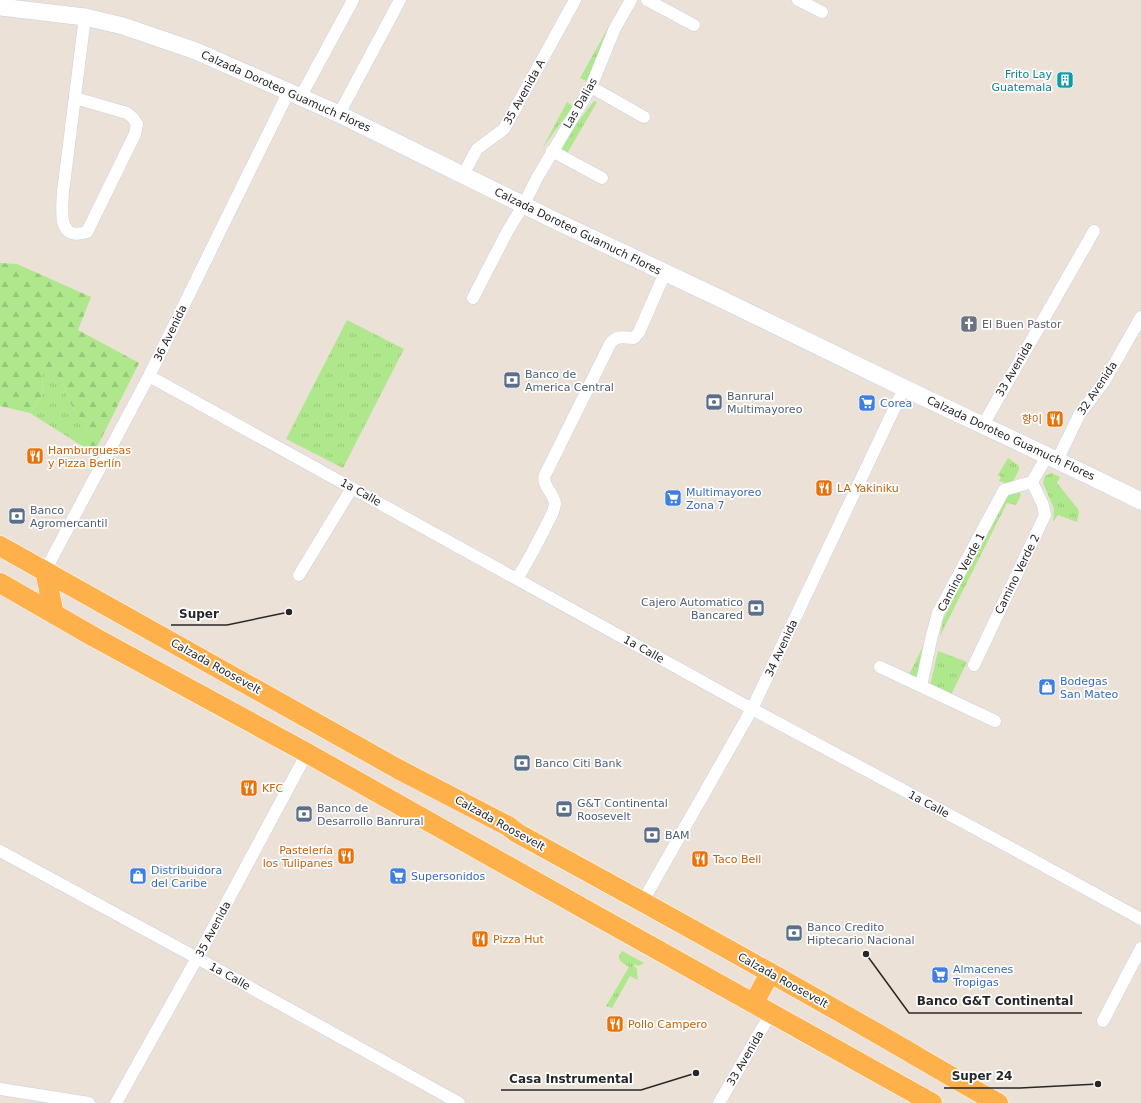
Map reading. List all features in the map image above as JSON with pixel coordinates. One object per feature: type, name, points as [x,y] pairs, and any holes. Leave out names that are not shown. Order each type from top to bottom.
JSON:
[{"type":"highway","name":"Calzada Roosevelt","points":[[0,546],[374,754],[398,769],[508,826],[868,1028],[959,1082],[998,1103]]},
{"type":"highway","points":[[45,571],[54,614]]},
{"type":"highway","points":[[0,583],[307,752],[932,1103]]},
{"type":"highway","points":[[307,752],[314,742],[325,739],[353,752],[374,754]]},
{"type":"highway","points":[[754,1003],[770,973]]},
{"type":"main road","name":"Calzada Doroteo Guamuch Flores","points":[[0,7],[85,17],[124,26],[196,51],[339,114],[665,273],[1141,501]]},
{"type":"street","name":"36 Avenida","points":[[45,571],[149,376],[295,94],[353,0]]},
{"type":"street","points":[[339,114],[400,0]]},
{"type":"street","name":"35 Avenida A","points":[[463,175],[478,149],[504,129],[574,0]]},
{"type":"street","name":"Las Dalias","points":[[472,298],[537,178],[591,87],[615,28],[631,0]]},
{"type":"street","points":[[647,0],[694,25]]},
{"type":"street","points":[[798,0],[822,12]]},
{"type":"street","points":[[75,98],[127,113],[137,124],[135,134],[88,232],[79,234],[70,232],[63,226],[62,214],[63,192],[85,17]]},
{"type":"street","points":[[591,87],[644,117]]},
{"type":"street","points":[[552,152],[602,178]]},
{"type":"street","name":"33 Avenida","points":[[983,425],[1094,231]]},
{"type":"street","points":[[517,579],[554,510],[555,503],[545,482],[545,475],[610,344],[614,339],[619,337],[634,338],[639,332],[665,273]]},
{"type":"street","name":"32 Avenida","points":[[1032,482],[1052,458],[1079,415],[1104,382],[1141,317]]},
{"type":"street","name":"1a Calle","points":[[149,376],[752,709],[1141,919]]},
{"type":"street","name":"34 Avenida","points":[[643,902],[752,709],[904,388]]},
{"type":"street","name":"Camino Verde 2","points":[[974,665],[1045,515],[1043,504],[1032,482]]},
{"type":"street","name":"Camino Verde 1","points":[[921,686],[938,613],[1004,490],[1032,482]]},
{"type":"street","points":[[299,575],[352,488]]},
{"type":"street","points":[[880,667],[995,721]]},
{"type":"street","name":"35 Avenida","points":[[116,1103],[197,958],[307,752]]},
{"type":"street","name":"1a Calle","points":[[0,851],[459,1103]]},
{"type":"street","points":[[1103,1021],[1141,948]]},
{"type":"street","name":"33 Avenida","points":[[719,1103],[771,1012]]},
{"type":"street","points":[[0,1089],[90,1103]]},
{"type":"green space","points":[[618,10],[588,82],[580,78]]},
{"type":"green space","points":[[594,101],[597,102],[565,157],[562,152],[562,142]]},
{"type":"green space","points":[[567,102],[573,106],[542,149]]},
{"type":"green space","points":[[0,263],[17,264],[91,297],[78,330],[139,363],[94,453],[79,444],[87,433],[86,424],[76,413],[67,397],[62,379],[41,367],[43,383],[42,396],[30,413],[0,406]]},
{"type":"green space","points":[[347,320],[404,349],[343,468],[286,439]]},
{"type":"green space","points":[[40,366],[62,379],[67,397],[76,413],[86,424],[87,433],[79,444],[30,413],[42,396],[43,383]]},
{"type":"green space","points":[[1008,458],[1019,466],[1019,470],[1011,485],[999,481],[1001,477],[998,475]]},
{"type":"green space","points":[[1051,473],[1060,477],[1057,483],[1078,509],[1079,513],[1077,522],[1058,515],[1053,522],[1054,509],[1043,483],[1045,476]]},
{"type":"green space","points":[[1018,490],[1021,495],[1016,505],[1007,503],[940,636],[943,620],[1003,498]]},
{"type":"green space","points":[[926,640],[917,681],[909,675]]},
{"type":"green space","points":[[938,651],[967,662],[950,697],[930,685]]},
{"type":"green space","points":[[622,951],[644,963],[638,966],[634,964],[637,969],[638,980],[630,976],[612,1008],[606,1006],[629,967],[620,961],[619,956]]},
{"type":"place","name":"Frito Lay Guatemala","points":[[1065,80]]},
{"type":"place","name":"El Buen Pastor","points":[[969,324]]},
{"type":"place","name":"Banco de America Central","points":[[512,380]]},
{"type":"place","name":"Banrural Multimayoreo","points":[[714,402]]},
{"type":"place","name":"Corea","points":[[867,403]]},
{"type":"place","name":"향이","points":[[1055,419]]},
{"type":"place","name":"Hamburguesas y Pizza Berlín","points":[[35,456]]},
{"type":"place","name":"LA Yakiniku","points":[[824,488]]},
{"type":"place","name":"Multimayoreo Zona 7","points":[[673,498]]},
{"type":"place","name":"Banco Agromercantil","points":[[17,516]]},
{"type":"place","name":"Cajero Automatico Bancared","points":[[756,608]]},
{"type":"place","name":"Super","points":[[289,612]]},
{"type":"place","name":"Bodegas San Mateo","points":[[1047,687]]},
{"type":"place","name":"Banco Citi Bank","points":[[522,763]]},
{"type":"place","name":"KFC","points":[[249,788]]},
{"type":"place","name":"G&T Continental Roosevelt","points":[[564,809]]},
{"type":"place","name":"Banco de Desarrollo Banrural","points":[[304,814]]},
{"type":"place","name":"BAM","points":[[652,835]]},
{"type":"place","name":"Pastelería los Tulipanes","points":[[346,856]]},
{"type":"place","name":"Taco Bell","points":[[700,859]]},
{"type":"place","name":"Distribuidora del Caribe","points":[[138,876]]},
{"type":"place","name":"Supersonidos","points":[[398,876]]},
{"type":"place","name":"Banco Credito Hiptecario Nacional","points":[[794,933]]},
{"type":"place","name":"Pizza Hut","points":[[480,939]]},
{"type":"place","name":"Banco G&T Continental","points":[[866,954]]},
{"type":"place","name":"Almacenes Tropigas","points":[[940,975]]},
{"type":"place","name":"Pollo Campero","points":[[615,1024]]},
{"type":"place","name":"Casa Instrumental","points":[[696,1073]]},
{"type":"place","name":"Super 24","points":[[1098,1084]]}]
